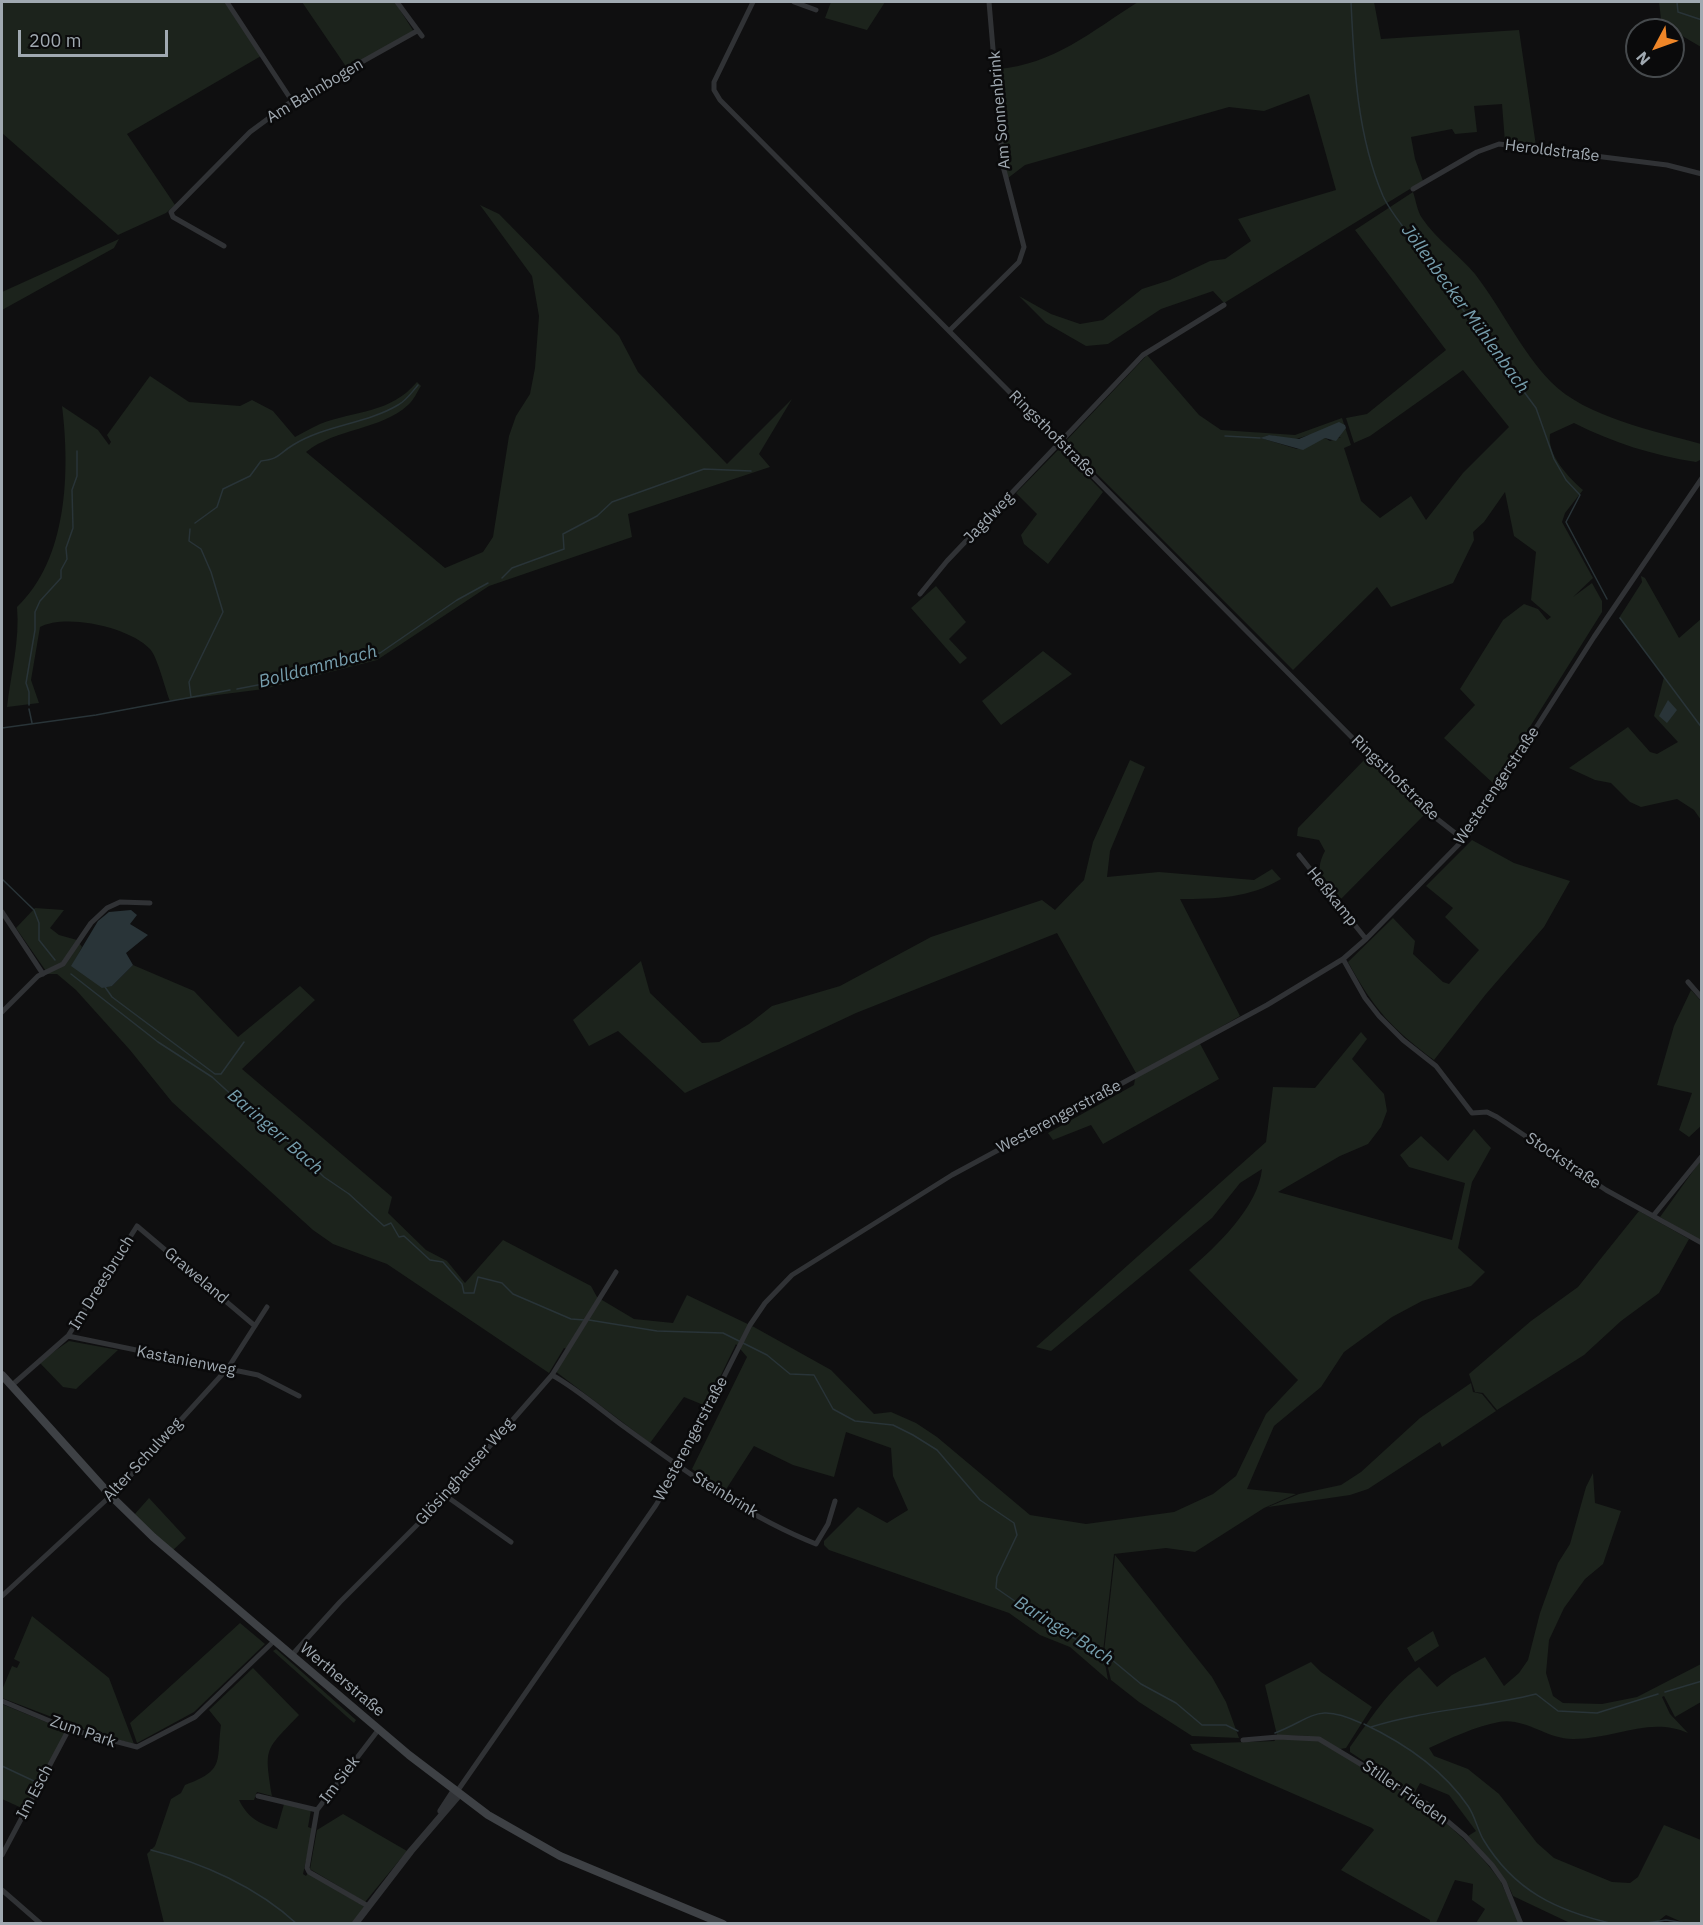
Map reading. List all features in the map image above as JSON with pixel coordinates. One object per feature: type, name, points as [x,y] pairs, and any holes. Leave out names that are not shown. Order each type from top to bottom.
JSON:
[{"type":"main road","name":"Wertherstraße","points":[[2,1375],[111,1496],[153,1537],[379,1730],[457,1793],[519,1835],[560,1856],[723,1923]]},
{"type":"street","points":[[227,2],[292,101]]},
{"type":"street","name":"Am Bahnbogen","points":[[224,246],[173,217],[171,212],[250,132],[292,101],[420,34],[397,2]]},
{"type":"street","name":"Ringsthofstraße","points":[[753,2],[714,82],[716,94],[1418,804],[1464,840]]},
{"type":"street","points":[[794,2],[816,10]]},
{"type":"street","name":"Am Sonnenbrink","points":[[949,331],[1019,262],[1024,247],[1003,166],[989,2]]},
{"type":"street","name":"Heroldstraße","points":[[1413,189],[1477,152],[1499,144],[1667,165],[1701,174]]},
{"type":"street","name":"Jagdweg","points":[[920,594],[948,560],[1143,355],[1224,305]]},
{"type":"street","name":"Westerengerstraße","points":[[355,1923],[457,1793],[630,1544],[679,1466],[742,1341],[765,1303],[792,1275],[952,1175],[1199,1043],[1343,959],[1366,939],[1464,840],[1594,637],[1701,478]]},
{"type":"street","name":"Heßkamp","points":[[1299,855],[1366,939]]},
{"type":"street","points":[[2,1012],[43,974],[59,968],[97,916],[120,902],[150,903]]},
{"type":"street","points":[[2,912],[43,974]]},
{"type":"street","name":"Stockstraße","points":[[1343,959],[1365,998],[1379,1016],[1403,1040],[1436,1066],[1472,1113],[1487,1112],[1497,1117],[1606,1190],[1701,1243]]},
{"type":"street","points":[[1688,982],[1701,998]]},
{"type":"street","points":[[1653,1216],[1701,1156]]},
{"type":"street","name":"Graweland","points":[[137,1226],[255,1326]]},
{"type":"street","name":"Im Dreesbruch","points":[[11,1386],[68,1336],[137,1226]]},
{"type":"street","name":"Glösinghauser Weg","points":[[291,1655],[340,1602],[446,1496],[552,1375],[616,1272]]},
{"type":"street","name":"Alter Schulweg","points":[[2,1596],[111,1496],[228,1368],[267,1307]]},
{"type":"street","name":"Kastanienweg","points":[[68,1336],[258,1375],[299,1396]]},
{"type":"street","name":"Steinbrink","points":[[552,1375],[724,1497],[795,1536],[816,1544],[828,1524],[835,1501]]},
{"type":"street","points":[[446,1496],[511,1542]]},
{"type":"street","name":"Zum Park","points":[[2,1701],[69,1729],[137,1747],[195,1717],[274,1641]]},
{"type":"street","name":"Im Esch","points":[[2,1855],[69,1729]]},
{"type":"street","name":"Im Siek","points":[[258,1796],[317,1810],[379,1730]]},
{"type":"street","name":"Stiller Frieden","points":[[1243,1740],[1278,1737],[1318,1739],[1427,1804],[1465,1836],[1492,1865],[1504,1882],[1521,1923]]},
{"type":"street","points":[[317,1810],[307,1868],[309,1872],[368,1906]]},
{"type":"street","points":[[2,1890],[41,1923]]},
{"type":"shaded area","points":[[2,2],[225,2],[261,56],[127,134],[175,205],[166,213],[118,235],[2,133]]},
{"type":"shaded area","points":[[302,2],[395,2],[414,32],[347,68]]},
{"type":"shaded area","points":[[831,2],[885,2],[867,30],[825,18]]},
{"type":"shaded area","points":[[1138,2],[1374,2],[1381,39],[1519,30],[1536,146],[1505,142],[1502,104],[1474,106],[1477,132],[1455,134],[1452,129],[1411,137],[1415,159],[1423,181],[1224,303],[1213,291],[1161,309],[1108,344],[1086,346],[1046,323],[1019,296],[1051,314],[1080,324],[1103,320],[1142,289],[1170,280],[1210,261],[1225,259],[1251,241],[1238,219],[1336,190],[1309,94],[1264,111],[1229,107],[1025,165],[1008,178],[1004,165],[997,69],[1036,61],[1054,54]]},
{"type":"shaded area","points":[[1659,2],[1701,2],[1701,47],[1685,38],[1685,18],[1661,18]]},
{"type":"shaded area","points":[[1413,192],[1422,218],[1475,274],[1530,357],[1551,382],[1582,405],[1601,414],[1701,444],[1702,459],[1696,462],[1634,447],[1604,437],[1574,423],[1550,434],[1555,458],[1583,490],[1565,513],[1562,522],[1593,578],[1573,597],[1592,583],[1602,601],[1602,612],[1494,784],[1444,738],[1475,705],[1460,689],[1503,620],[1524,604],[1538,609],[1547,620],[1551,617],[1531,600],[1536,552],[1514,536],[1505,492],[1484,522],[1473,532],[1474,540],[1453,583],[1391,607],[1377,587],[1293,670],[1065,442],[1147,355],[1199,415],[1221,430],[1295,435],[1342,418],[1351,445],[1344,448],[1361,501],[1380,518],[1411,496],[1426,520],[1463,473],[1509,427],[1463,370],[1370,436],[1354,443],[1346,418],[1367,414],[1446,350],[1355,230]],"holes":[[[1269,435],[1293,440],[1309,435],[1341,437],[1330,441],[1325,438],[1297,449],[1261,438]]]},
{"type":"shaded area","points":[[480,205],[499,214],[619,336],[638,372],[727,464],[792,399],[759,454],[770,467],[628,514],[632,537],[489,586],[377,660],[264,689],[170,701],[153,653],[141,641],[128,634],[97,624],[65,621],[51,623],[40,627],[31,680],[39,703],[7,707],[16,644],[17,607],[34,587],[47,564],[62,513],[66,458],[62,406],[98,430],[109,445],[111,442],[107,435],[150,376],[189,402],[240,406],[252,400],[273,411],[295,437],[333,419],[384,406],[407,392],[417,382],[421,386],[414,398],[397,413],[372,425],[331,438],[306,452],[445,568],[483,552],[493,537],[509,436],[516,416],[530,394],[535,368],[539,316],[532,276]]},
{"type":"shaded area","points":[[119,239],[114,248],[2,310],[2,292]]},
{"type":"shaded area","points":[[1339,422],[1346,428],[1336,441],[1325,438],[1303,450],[1260,438],[1269,435],[1299,439]]},
{"type":"shaded area","points":[[1060,448],[1103,492],[1048,564],[1024,544],[1021,535],[1037,514],[1016,493]]},
{"type":"shaded area","points":[[1641,576],[1645,578],[1679,638],[1701,619],[1701,820],[1694,810],[1677,799],[1641,807],[1630,802],[1611,783],[1595,780],[1569,768],[1628,727],[1650,752],[1657,754],[1678,742],[1654,716],[1664,677],[1619,618],[1642,582]]},
{"type":"shaded area","points":[[936,586],[966,622],[949,639],[967,658],[960,664],[911,608]]},
{"type":"shaded area","points":[[1043,651],[1072,674],[1001,725],[982,701]]},
{"type":"shaded area","points":[[1668,700],[1677,710],[1667,723],[1659,716]]},
{"type":"shaded area","points":[[1368,756],[1426,813],[1339,901],[1325,883],[1320,872],[1321,859],[1325,851],[1319,840],[1297,836],[1298,828]]},
{"type":"shaded area","points":[[1130,760],[1145,767],[1110,851],[1107,877],[1159,872],[1254,880],[1272,869],[1281,879],[1245,894],[1219,898],[1180,899],[1240,1016],[1198,1040],[1219,1079],[1103,1144],[1091,1125],[1053,1140],[1048,1133],[1134,1085],[1136,1073],[1057,933],[856,1013],[685,1093],[618,1031],[589,1046],[573,1020],[641,961],[650,993],[702,1043],[719,1042],[749,1024],[772,1006],[840,986],[931,937],[1042,900],[1055,910],[1084,880],[1093,842]]},
{"type":"shaded area","points":[[1472,840],[1514,863],[1570,881],[1544,927],[1486,994],[1434,1060],[1406,1038],[1385,1017],[1366,993],[1348,962],[1393,918],[1415,941],[1413,954],[1443,982],[1449,984],[1479,950],[1445,917],[1453,908],[1426,886]]},
{"type":"shaded area","points":[[35,908],[64,910],[50,928],[59,935],[77,940],[82,947],[72,966],[112,986],[133,965],[194,991],[238,1037],[300,986],[315,1000],[242,1069],[392,1197],[388,1213],[426,1250],[447,1261],[465,1283],[503,1240],[591,1286],[597,1297],[634,1319],[673,1323],[687,1295],[754,1327],[831,1370],[874,1414],[891,1412],[916,1423],[937,1437],[1030,1515],[1086,1524],[1174,1512],[1213,1494],[1236,1476],[1266,1414],[1298,1380],[1189,1270],[1223,1238],[1245,1211],[1259,1183],[1262,1169],[1240,1183],[1212,1218],[1051,1351],[1036,1347],[1266,1142],[1273,1087],[1315,1088],[1361,1032],[1367,1039],[1352,1059],[1384,1094],[1387,1111],[1381,1127],[1368,1144],[1340,1156],[1278,1192],[1452,1240],[1465,1183],[1409,1167],[1400,1155],[1421,1136],[1448,1161],[1474,1129],[1491,1148],[1472,1182],[1458,1248],[1485,1272],[1471,1286],[1422,1301],[1392,1317],[1344,1352],[1321,1387],[1274,1426],[1247,1489],[1296,1494],[1264,1508],[1195,1552],[1166,1548],[1114,1554],[1103,1652],[1108,1680],[1070,1647],[1040,1635],[1009,1613],[829,1550],[824,1545],[824,1541],[858,1507],[887,1523],[908,1510],[893,1476],[891,1448],[846,1432],[834,1477],[793,1465],[754,1446],[725,1491],[692,1469],[747,1357],[736,1344],[706,1406],[684,1397],[650,1443],[555,1371],[568,1349],[564,1348],[549,1373],[387,1264],[333,1244],[313,1230],[172,1102],[130,1050],[76,990],[57,974],[48,974],[16,928]]},
{"type":"shaded area","points":[[131,910],[137,915],[130,924],[148,935],[126,953],[133,965],[112,986],[102,988],[71,966],[98,921],[109,912]]},
{"type":"shaded area","points":[[1691,990],[1701,1001],[1702,1125],[1689,1137],[1679,1130],[1692,1093],[1657,1085],[1674,1026]]},
{"type":"shaded area","points":[[1701,1160],[1701,1241],[1660,1217]]},
{"type":"shaded area","points":[[1639,1211],[1689,1239],[1659,1293],[1621,1321],[1584,1355],[1497,1410],[1483,1393],[1475,1392],[1469,1374],[1531,1321],[1578,1287]]},
{"type":"shaded area","points":[[69,1341],[118,1350],[76,1389],[63,1387],[39,1362]]},
{"type":"shaded area","points":[[1471,1383],[1473,1392],[1482,1394],[1496,1411],[1442,1447],[1440,1442],[1368,1489],[1350,1495],[1268,1507],[1299,1494],[1341,1485],[1361,1472],[1420,1418]]},
{"type":"shaded area","points":[[1593,1473],[1595,1503],[1621,1511],[1603,1564],[1585,1579],[1564,1608],[1549,1640],[1546,1673],[1553,1696],[1563,1703],[1602,1704],[1637,1697],[1701,1664],[1701,1702],[1675,1717],[1664,1696],[1662,1697],[1670,1714],[1688,1733],[1674,1728],[1646,1727],[1574,1739],[1555,1736],[1509,1721],[1481,1726],[1429,1748],[1434,1756],[1468,1769],[1499,1794],[1537,1843],[1554,1858],[1612,1882],[1630,1883],[1638,1877],[1664,1825],[1701,1840],[1701,1923],[1684,1923],[1666,1915],[1656,1923],[1570,1923],[1513,1896],[1509,1887],[1468,1836],[1476,1831],[1449,1795],[1420,1783],[1414,1794],[1350,1752],[1350,1747],[1382,1704],[1419,1667],[1437,1687],[1452,1675],[1485,1657],[1504,1686],[1519,1673],[1528,1660],[1540,1613],[1558,1563],[1570,1544],[1586,1487]]},
{"type":"shaded area","points":[[149,1498],[186,1538],[172,1551],[134,1515]]},
{"type":"shaded area","points":[[1115,1555],[1212,1677],[1226,1702],[1239,1738],[1192,1736],[1139,1702],[1111,1680],[1104,1652]]},
{"type":"shaded area","points":[[32,1616],[109,1678],[134,1744],[91,1732],[2,1698],[2,1690],[12,1666],[17,1668],[20,1662],[14,1659]]},
{"type":"shaded area","points":[[240,1623],[265,1644],[194,1712],[137,1743],[130,1723]]},
{"type":"shaded area","points":[[1433,1631],[1439,1646],[1415,1662],[1407,1648]]},
{"type":"shaded area","points":[[276,1649],[356,1720],[354,1723],[273,1651]]},
{"type":"shaded area","points":[[1311,1662],[1321,1672],[1372,1707],[1346,1748],[1340,1749],[1309,1736],[1277,1735],[1265,1685]]},
{"type":"shaded area","points":[[253,1668],[299,1715],[273,1743],[270,1750],[268,1767],[272,1796],[257,1792],[254,1800],[239,1800],[254,1819],[277,1829],[284,1804],[311,1810],[308,1827],[313,1829],[303,1874],[306,1876],[308,1873],[365,1907],[352,1923],[164,1923],[147,1854],[155,1846],[171,1799],[181,1793],[185,1785],[207,1774],[216,1763],[221,1725],[209,1710]]},
{"type":"shaded area","points":[[2,1704],[68,1731],[24,1809],[2,1799]]},
{"type":"shaded area","points":[[1274,1739],[1311,1739],[1329,1744],[1423,1806],[1457,1833],[1487,1864],[1501,1882],[1519,1923],[1476,1923],[1485,1909],[1472,1900],[1473,1884],[1455,1880],[1436,1923],[1430,1923],[1430,1920],[1341,1870],[1374,1830],[1372,1828],[1193,1750],[1190,1744],[1275,1741]]},
{"type":"shaded area","points":[[343,1814],[407,1851],[365,1902],[310,1869],[317,1830]]},
{"type":"waterway","name":"Jöllenbecker Mühlenbach","points":[[1351,2],[1362,125],[1374,173],[1383,196],[1432,268],[1536,408],[1554,459],[1566,480],[1580,495],[1566,522],[1607,599]]},
{"type":"waterway","points":[[1677,2],[1678,12],[1702,20]]},
{"type":"waterway","points":[[195,523],[217,507],[223,489],[250,476],[261,461],[276,457],[305,438],[386,411],[404,401],[418,385]]},
{"type":"waterway","points":[[1225,436],[1260,438]]},
{"type":"waterway","points":[[29,705],[26,683],[35,630],[35,612],[40,601],[61,578],[61,570],[67,559],[66,548],[73,528],[72,490],[77,476],[77,451]]},
{"type":"waterway","name":"Bolldammbach","points":[[502,578],[512,568],[564,549],[563,534],[597,516],[612,502],[704,469],[751,471]]},
{"type":"waterway","points":[[190,529],[189,541],[201,549],[211,572],[223,612],[189,682],[191,697]]},
{"type":"waterway","name":"Bolldammbach","points":[[237,689],[380,653],[457,600],[488,583]]},
{"type":"waterway","name":"Jöllenbecker Mühlenbach","points":[[1620,618],[1702,728]]},
{"type":"waterway","name":"Bolldammbach","points":[[2,728],[96,715],[230,690]]},
{"type":"waterway","points":[[29,709],[32,723]]},
{"type":"waterway","points":[[2,879],[34,910],[39,923],[39,940],[55,960]]},
{"type":"waterway","name":"Baringerr Bach","points":[[71,974],[158,1042],[212,1077],[271,1131],[287,1141],[324,1177],[349,1194],[384,1226],[391,1223],[399,1237],[404,1236],[430,1260],[443,1262],[462,1284],[464,1293],[474,1293],[478,1277],[502,1283],[513,1294],[571,1319],[585,1320]]},
{"type":"waterway","points":[[105,987],[112,997],[215,1074],[221,1074],[244,1042]]},
{"type":"waterway","name":"Baringer Bach","points":[[589,1320],[657,1331],[723,1333],[767,1355],[790,1374],[814,1375],[833,1409],[855,1421],[893,1425],[937,1450],[980,1500],[1014,1523],[1017,1535],[997,1577],[996,1588],[1045,1622],[1111,1659],[1141,1684],[1176,1703],[1202,1725],[1226,1725],[1238,1731]]},
{"type":"waterway","points":[[1665,1692],[1702,1681]]},
{"type":"waterway","points":[[1371,1727],[1391,1721],[1536,1694],[1558,1711],[1597,1713],[1658,1694]]},
{"type":"waterway","name":"Baringer Bach","points":[[1275,1733],[1316,1714],[1324,1713],[1346,1717],[1361,1723]]},
{"type":"waterway","name":"Baringer Bach","points":[[1364,1724],[1408,1748],[1434,1768],[1458,1792],[1495,1857],[1523,1885],[1539,1896],[1574,1913],[1614,1924]]},
{"type":"waterway","points":[[2,1766],[36,1782]]},
{"type":"waterway","points":[[151,1850],[210,1869],[228,1878],[265,1899],[297,1924]]},
{"type":"waterway","name":"Baringer Bach","points":[[1640,1924],[1666,1920],[1691,1924]]}]
